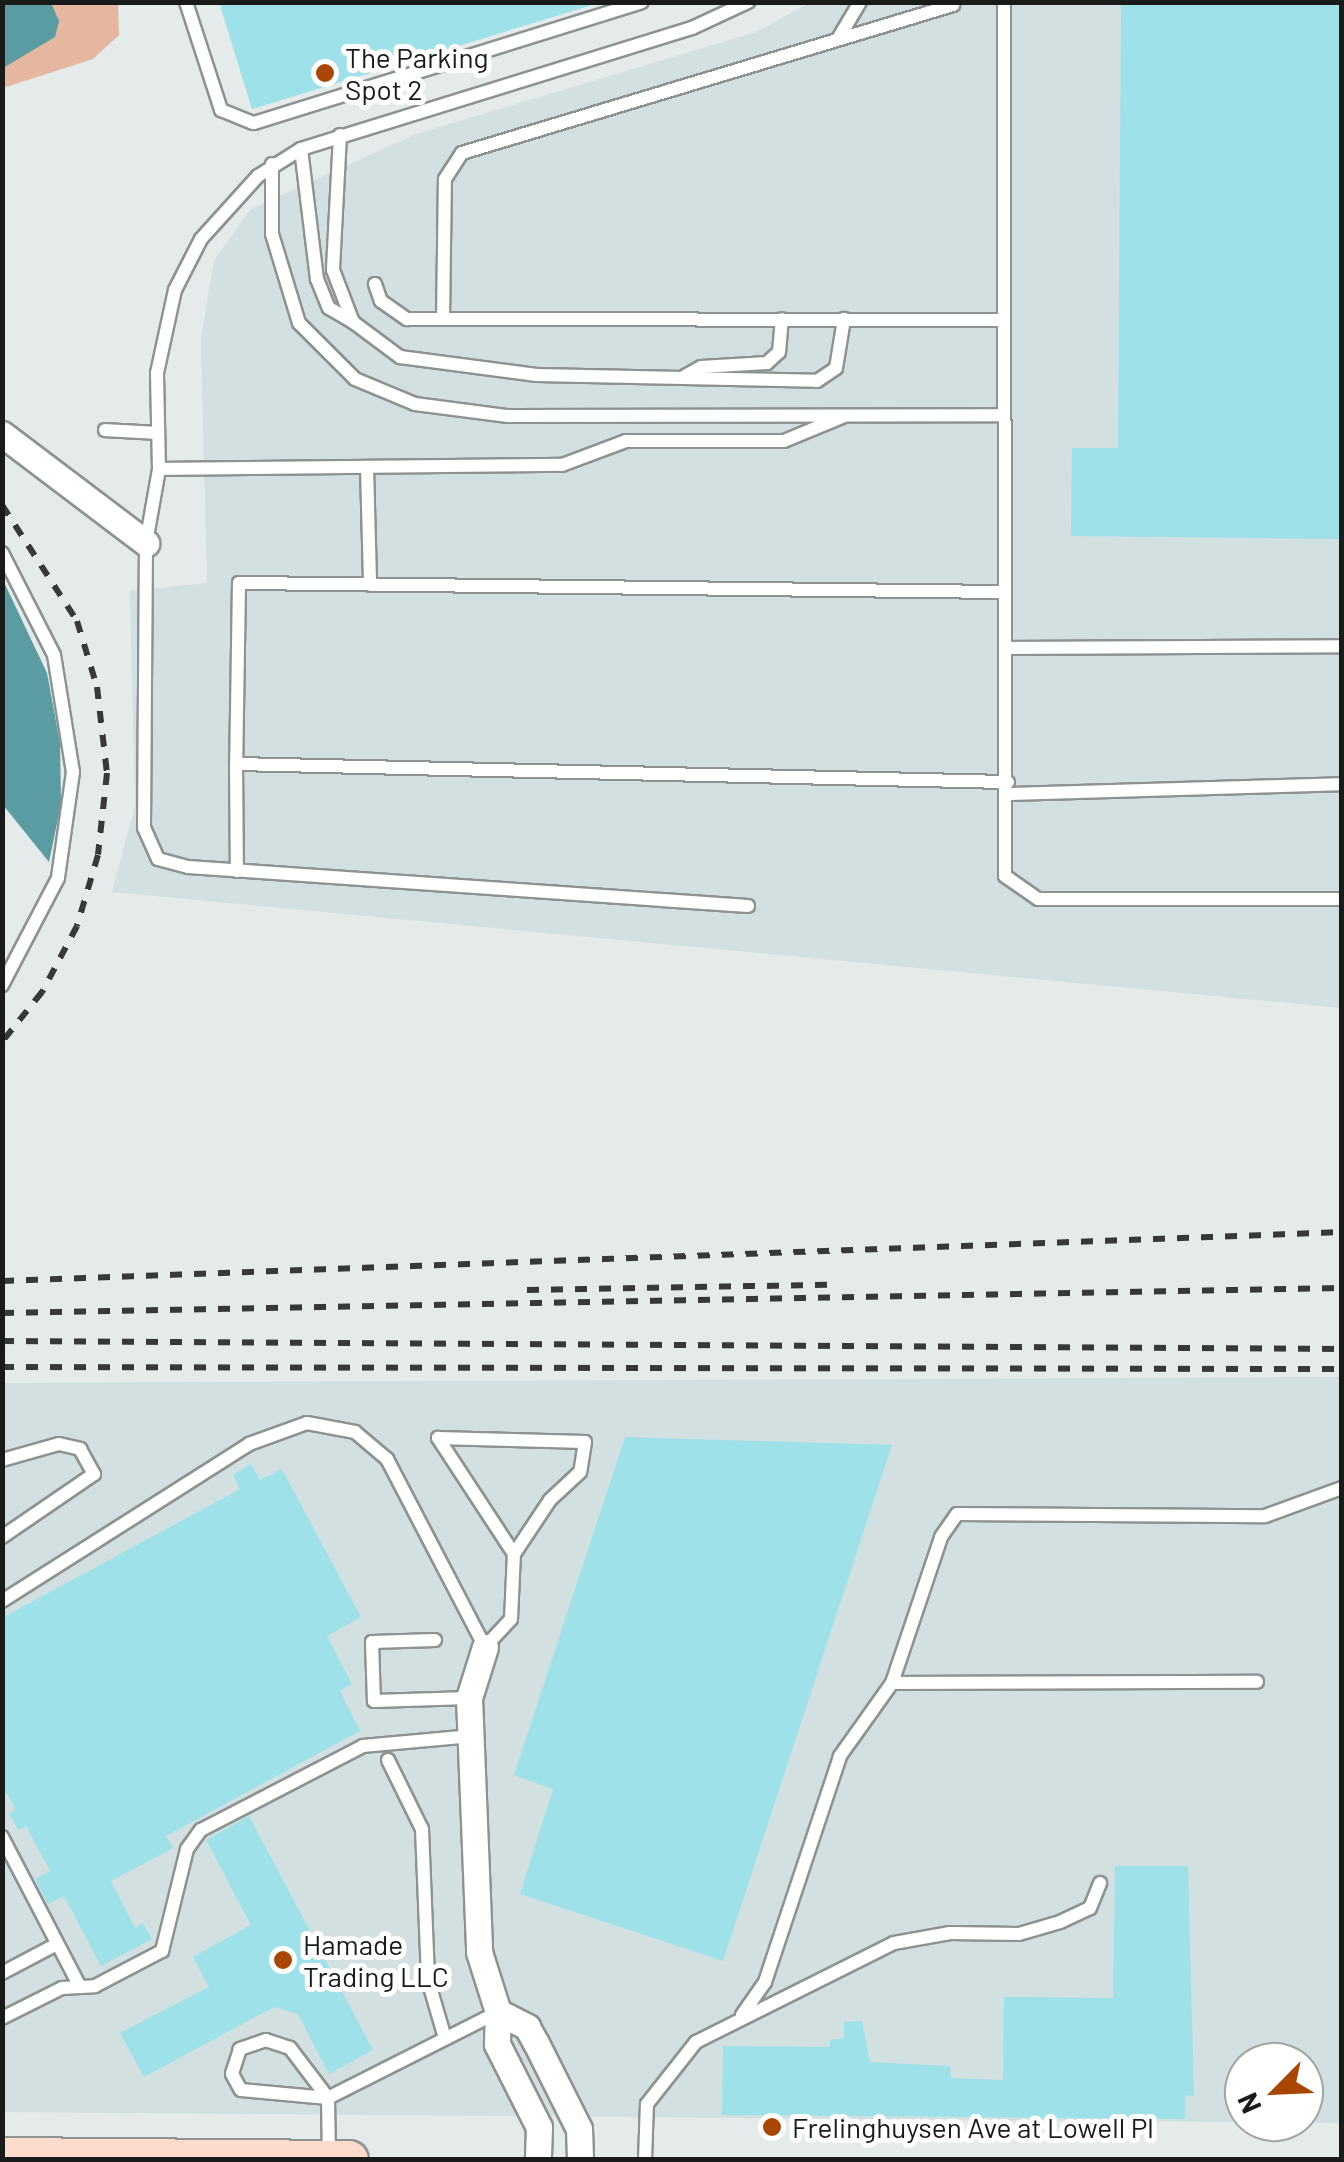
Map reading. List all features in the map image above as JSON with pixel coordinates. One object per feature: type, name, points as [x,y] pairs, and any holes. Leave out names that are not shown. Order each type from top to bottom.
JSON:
[{"type":"main road","points":[[2,2157],[349,2160]]},
{"type":"street","points":[[2,434],[146,543]]},
{"type":"street","points":[[485,1647],[469,1698],[479,1952],[498,2012],[497,2044],[539,2128],[538,2160]]},
{"type":"street","points":[[498,2012],[527,2027],[536,2043],[580,2129],[580,2160]]},
{"type":"lane","points":[[186,2],[221,110],[254,122],[642,2]]},
{"type":"lane","points":[[748,2],[692,28],[301,149],[272,164],[218,216],[175,290],[160,344],[159,469],[146,543],[144,828],[158,859],[237,871],[748,906]]},
{"type":"lane","points":[[838,39],[860,2]]},
{"type":"lane","points":[[1004,2],[999,415],[1002,592],[1008,648],[1005,876],[1021,894],[1342,899]]},
{"type":"lane","points":[[443,320],[444,179],[462,153],[953,5]]},
{"type":"lane","points":[[340,136],[331,254],[353,322]]},
{"type":"lane","points":[[301,149],[316,279],[330,308],[353,322],[374,344],[448,368],[685,376],[701,384],[817,381],[836,368],[844,319]]},
{"type":"lane","points":[[272,164],[272,234],[288,299],[312,343],[355,379],[415,404],[508,416],[999,415]]},
{"type":"lane","points":[[375,284],[394,315],[443,320],[1000,320]]},
{"type":"lane","points":[[685,376],[701,367],[767,363],[779,352],[782,319]]},
{"type":"lane","points":[[159,469],[562,465],[626,441],[784,441],[848,415]]},
{"type":"lane","points":[[105,430],[157,433]]},
{"type":"lane","points":[[367,467],[370,585]]},
{"type":"lane","points":[[2,552],[54,655],[74,772],[58,878],[2,986]]},
{"type":"lane","points":[[237,871],[239,584],[1002,592]]},
{"type":"lane","points":[[1008,648],[1342,646]]},
{"type":"lane","points":[[236,764],[1008,788],[1342,784]]},
{"type":"lane","points":[[2,1602],[249,1444],[285,1428],[334,1424],[388,1459],[485,1647],[511,1620],[514,1554],[550,1500],[580,1472],[585,1442],[438,1438],[514,1554]]},
{"type":"lane","points":[[2,1460],[59,1444],[80,1449],[94,1474],[2,1537]]},
{"type":"lane","points":[[742,2015],[765,1982],[840,1756],[892,1683],[942,1537],[957,1514],[1265,1516],[1342,1488]]},
{"type":"lane","points":[[435,1640],[372,1642],[374,1701],[469,1698]]},
{"type":"lane","points":[[892,1683],[1257,1682]]},
{"type":"lane","points":[[2,2018],[62,1988],[80,1987],[162,1951],[187,1849],[201,1830],[362,1746],[472,1736]]},
{"type":"lane","points":[[388,1760],[422,1828],[428,1980],[444,2038]]},
{"type":"lane","points":[[2,1837],[80,1987]]},
{"type":"lane","points":[[645,2160],[647,2104],[696,2042],[742,2015],[894,1943],[950,1933],[1019,1934],[1060,1922],[1090,1908],[1100,1883]]},
{"type":"lane","points":[[2,1973],[55,1945]]},
{"type":"lane","points":[[329,2159],[328,2098],[290,2048],[266,2040],[240,2048],[232,2074],[242,2090],[328,2098],[498,2012]]},
{"type":"shaded area","points":[[2,3],[118,3],[119,35],[93,59],[3,88]]},
{"type":"shaded area","points":[[810,3],[1341,3],[1341,1008],[112,892],[135,806],[130,591],[207,583],[201,339],[214,260],[251,209],[416,134],[756,32]]},
{"type":"shaded area","points":[[1341,1377],[1341,2123],[1324,2123],[1324,2042],[1224,2042],[1224,2122],[3,2112],[3,1383]]},
{"type":"water","points":[[3,2],[51,3],[59,21],[55,37],[3,68]]},
{"type":"water","points":[[2,578],[47,673],[60,743],[61,804],[49,862],[3,805]]},
{"type":"building","points":[[219,2],[589,2],[589,6],[252,109]]},
{"type":"building","points":[[1121,2],[1342,2],[1342,539],[1071,536],[1072,448],[1118,448]]},
{"type":"building","points":[[625,1437],[892,1445],[723,1961],[520,1894],[553,1789],[514,1775]]},
{"type":"building","points":[[251,1464],[260,1480],[282,1469],[361,1617],[327,1636],[352,1684],[340,1691],[360,1731],[166,1836],[173,1848],[111,1881],[135,1928],[143,1923],[152,1939],[101,1966],[64,1896],[48,1904],[35,1879],[50,1871],[26,1826],[18,1830],[9,1813],[16,1810],[2,1785],[2,1618],[240,1489],[233,1475]]},
{"type":"building","points":[[249,1816],[373,2050],[329,2074],[298,2014],[274,2007],[144,2077],[120,2033],[209,1987],[193,1957],[251,1925],[206,1840]]},
{"type":"building","points":[[1115,1866],[1188,1866],[1194,2096],[1185,2095],[1185,2119],[722,2115],[723,2046],[830,2047],[830,2040],[844,2038],[844,2022],[862,2021],[870,2062],[950,2066],[951,2078],[1003,2080],[1004,1997],[1113,1998]]},
{"type":"railway","points":[[2,505],[77,621],[97,687],[107,773],[98,855],[77,926],[42,992],[2,1042]]},
{"type":"railway","points":[[2,1281],[1342,1232]]},
{"type":"railway","points":[[527,1290],[827,1285]]},
{"type":"railway","points":[[2,1313],[1342,1288]]},
{"type":"railway","points":[[2,1341],[1342,1349]]},
{"type":"railway","points":[[2,1367],[1342,1369]]},
{"type":"place","name":"The Parking Spot 2","points":[[325,73]]},
{"type":"place","name":"Hamade Trading LLC","points":[[283,1960]]},
{"type":"place","name":"Frelinghuysen Ave at Lowell Pl","points":[[772,2127]]}]
